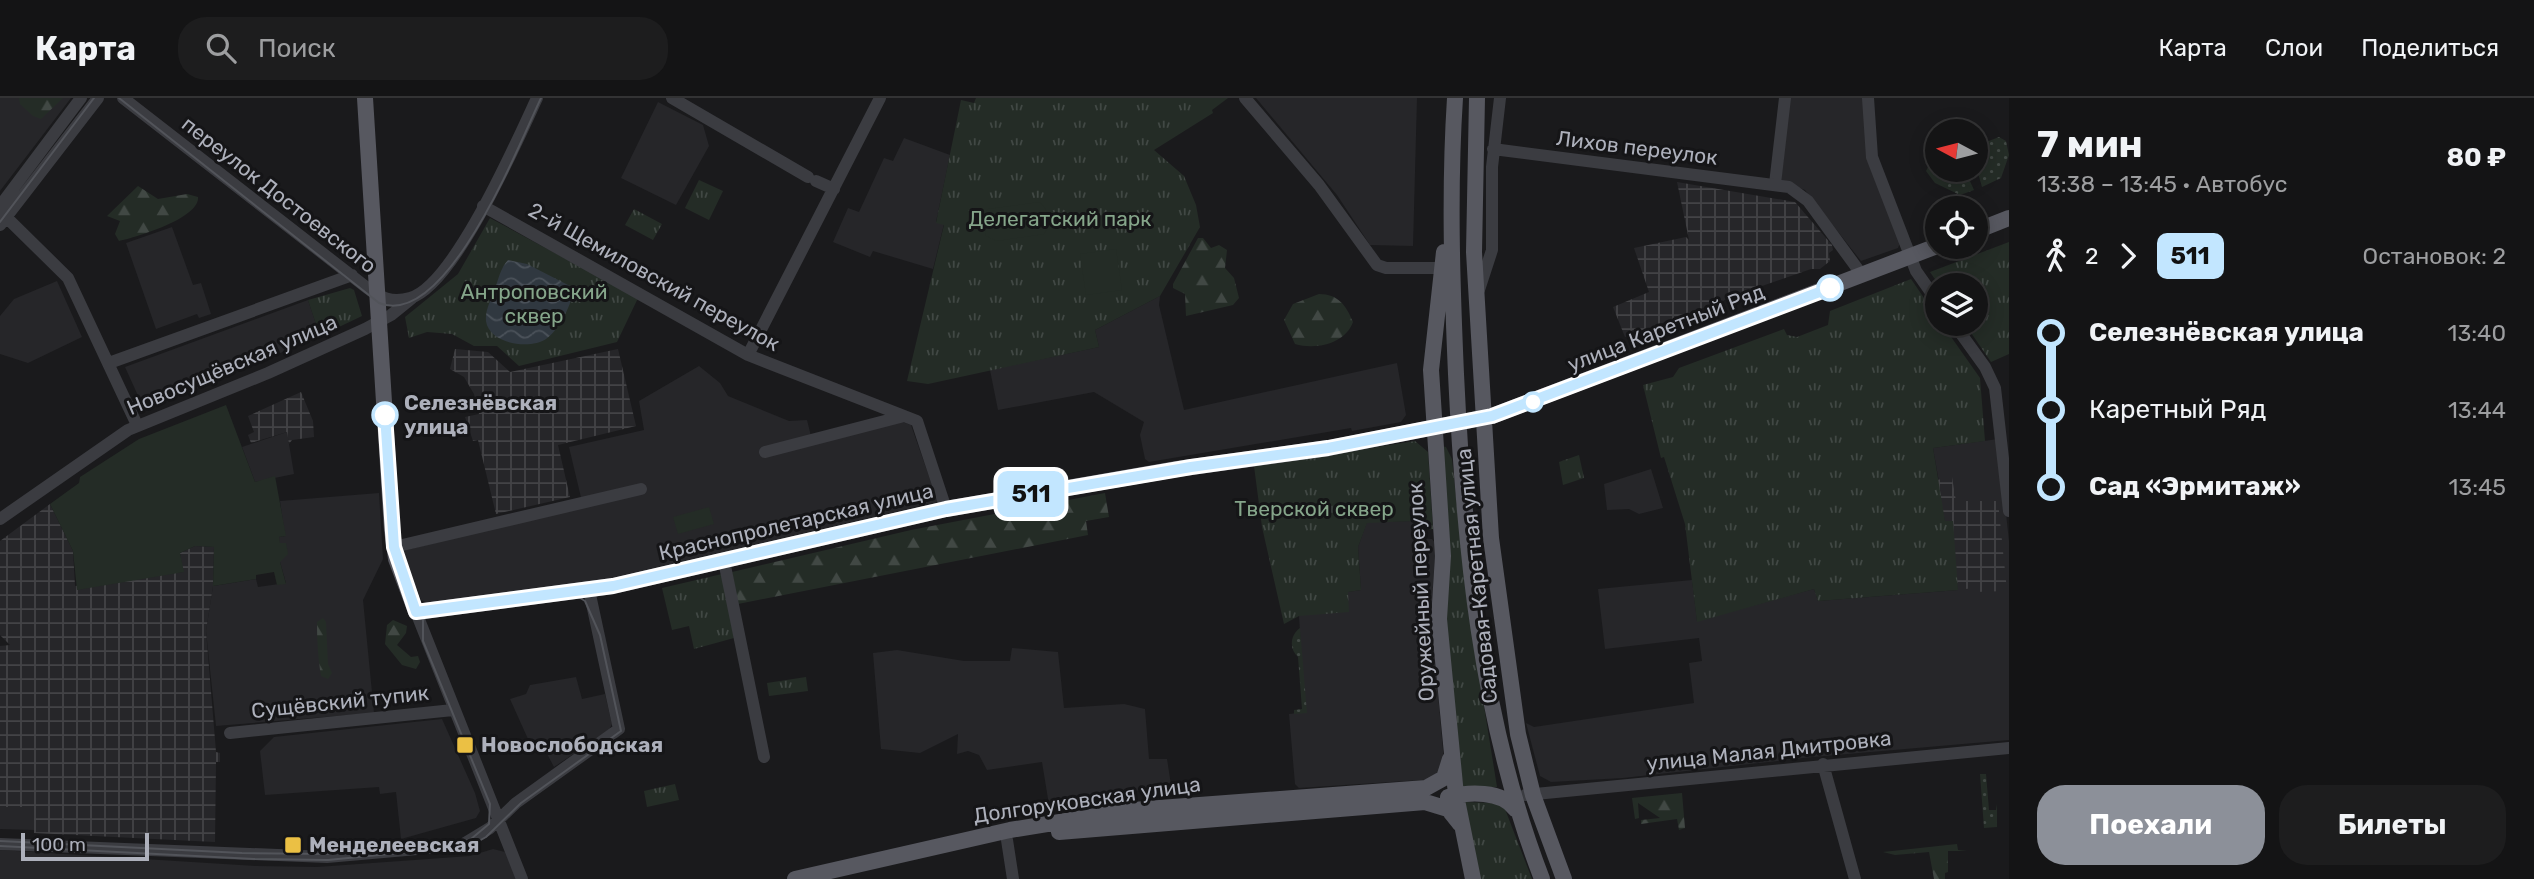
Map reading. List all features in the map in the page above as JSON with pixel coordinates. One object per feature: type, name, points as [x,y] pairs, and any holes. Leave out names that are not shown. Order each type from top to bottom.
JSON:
[{"type":"main road","points":[[365,98],[394,547],[416,612]]},
{"type":"main road","name":"Садовая-Каретная улица","points":[[1455,98],[1452,195],[1459,424],[1469,554],[1500,750],[1514,803],[1542,879]]},
{"type":"main road","name":"Садовая-Каретная улица","points":[[1477,98],[1473,199],[1476,304],[1493,561],[1520,746],[1533,795],[1564,879]]},
{"type":"main road","name":"Садовая-Каретная улица","points":[[1434,428],[1431,366],[1452,195]]},
{"type":"main road","points":[[1988,226],[2009,218]]},
{"type":"main road","name":"улица Каретный Ряд","points":[[1434,428],[1482,418],[1618,370],[1925,251]]},
{"type":"main road","name":"Краснопролетарская улица","points":[[416,612],[589,590],[946,509],[1434,428]]},
{"type":"main road","name":"Оружейный переулок","points":[[1434,428],[1443,556],[1439,620],[1451,753]]},
{"type":"main road","points":[[1500,750],[1507,758],[1514,758],[1520,746]]},
{"type":"main road","points":[[1426,795],[1444,778],[1451,753]]},
{"type":"main road","points":[[1451,753],[1461,827],[1473,879]]},
{"type":"main road","name":"Долгоруковская улица","points":[[796,879],[1018,829],[1327,794],[1426,795]]},
{"type":"main road","points":[[1426,795],[1494,795],[1514,803]]},
{"type":"main road","points":[[1426,795],[1448,809],[1461,827]]},
{"type":"main road","name":"Долгоруковская улица","points":[[834,879],[1007,840],[1163,814],[1328,811],[1426,795]]},
{"type":"main road","points":[[1534,859],[1534,852],[1542,845],[1554,852]]},
{"type":"street","points":[[2,215],[80,98]]},
{"type":"street","points":[[2,215],[98,98]]},
{"type":"street","name":"переулок Достоевского","points":[[123,98],[378,296]]},
{"type":"street","name":"Новосущёвская улица","points":[[0,519],[136,425],[268,373],[380,321],[412,298],[445,270],[483,206],[537,98]]},
{"type":"street","points":[[672,98],[834,189]]},
{"type":"street","points":[[750,351],[880,98]]},
{"type":"street","points":[[1245,98],[1319,186],[1373,261],[1386,268],[1442,268]]},
{"type":"street","points":[[1476,304],[1492,250],[1493,149],[1500,98]]},
{"type":"street","points":[[1775,184],[1785,98]]},
{"type":"street","points":[[1868,98],[1870,143],[1910,257],[1925,281]]},
{"type":"street","name":"Лихов переулок","points":[[1493,149],[1775,184],[1800,192],[1862,275]]},
{"type":"street","name":"2-й Щемиловский переулок","points":[[483,206],[750,351],[920,424],[946,509]]},
{"type":"street","points":[[2,215],[68,278],[136,425]]},
{"type":"street","points":[[109,363],[352,275]]},
{"type":"street","points":[[378,296],[394,301],[412,298]]},
{"type":"street","points":[[1963,336],[1976,353],[1995,388],[2009,511]]},
{"type":"street","points":[[765,452],[904,416]]},
{"type":"street","points":[[394,547],[641,489]]},
{"type":"street","points":[[724,561],[764,757]]},
{"type":"street","points":[[0,844],[254,857],[327,857],[462,845],[497,822],[523,798],[619,730],[589,590]]},
{"type":"street","points":[[416,612],[497,822],[522,879]]},
{"type":"street","name":"Сущёвский тупик","points":[[230,733],[453,710]]},
{"type":"street","name":"улица Малая Дмитровка","points":[[1514,803],[1533,795],[1823,764],[2009,748]]},
{"type":"street","points":[[1823,764],[1855,879]]},
{"type":"street","points":[[1327,794],[1335,802],[1328,811]]},
{"type":"street","points":[[1007,840],[1013,879]]},
{"type":"shaded area","points":[[0,98],[71,98],[0,191]]},
{"type":"shaded area","points":[[1256,98],[1417,98],[1413,246],[1370,245],[1337,195]]},
{"type":"shaded area","points":[[1790,98],[1863,98],[1900,243],[1898,248],[1861,261],[1805,190],[1781,181]]},
{"type":"shaded area","points":[[658,102],[703,125],[709,146],[676,205],[621,178]]},
{"type":"shaded area","points":[[904,138],[950,155],[936,222],[944,224],[933,269],[873,251],[870,257],[833,242],[848,208],[859,212],[884,158],[893,161]]},
{"type":"shaded area","points":[[1677,182],[1795,202],[1832,245],[1830,261],[1820,269],[1811,269],[1762,286],[1625,337],[1613,307],[1649,292],[1634,248],[1686,237],[1689,240]]},
{"type":"shaded area","points":[[172,227],[193,285],[201,283],[211,314],[199,318],[197,314],[156,329],[126,243]]},
{"type":"shaded area","points":[[57,281],[82,337],[28,363],[0,354],[0,316],[14,299]]},
{"type":"shaded area","points":[[1160,296],[1159,305],[1184,410],[1397,363],[1406,415],[1401,422],[1352,431],[1351,428],[1149,462],[1145,459],[1140,435],[1144,422],[1094,392],[998,410],[990,370],[1099,347],[1095,330]]},
{"type":"shaded area","points":[[308,300],[320,336],[145,411],[125,367]]},
{"type":"shaded area","points":[[455,349],[488,352],[510,372],[618,349],[636,426],[558,445],[570,497],[496,514],[478,440],[473,441],[465,417],[479,414],[474,394],[464,377],[450,369]]},
{"type":"shaded area","points":[[699,366],[720,383],[728,396],[789,421],[807,420],[811,436],[887,416],[911,425],[938,502],[603,580],[428,603],[421,600],[402,551],[583,506],[569,447],[644,430],[639,401]]},
{"type":"shaded area","points":[[301,392],[313,421],[314,437],[292,440],[289,444],[287,432],[251,443],[248,435],[254,432],[248,416]]},
{"type":"shaded area","points":[[287,432],[294,474],[255,482],[242,447]]},
{"type":"shaded area","points":[[1998,439],[2009,541],[2009,740],[1813,757],[1623,778],[1551,782],[1540,776],[1526,723],[1534,727],[1694,703],[1689,663],[1702,661],[1699,638],[1605,649],[1598,589],[1692,580],[1697,621],[1814,589],[1818,601],[1958,590],[1933,448]]},
{"type":"shaded area","points":[[1651,469],[1663,508],[1639,514],[1629,509],[1607,510],[1604,484]]},
{"type":"shaded area","points":[[1952,477],[1956,501],[1998,501],[2007,591],[1974,592],[1973,588],[1958,590],[1953,522],[1945,522],[1937,480]]},
{"type":"shaded area","points":[[379,493],[383,559],[363,600],[374,713],[216,726],[206,631],[213,586],[256,579],[258,587],[286,583],[280,562],[279,537],[285,536],[280,501]]},
{"type":"shaded area","points":[[50,504],[73,551],[75,586],[183,572],[180,553],[195,546],[214,547],[213,586],[206,631],[216,752],[220,753],[220,762],[216,762],[215,842],[34,833],[34,807],[0,807],[0,646],[10,645],[0,635],[0,541]]},
{"type":"shaded area","points":[[1413,521],[1415,538],[1432,539],[1436,544],[1431,614],[1444,762],[1437,779],[1299,788],[1295,784],[1289,714],[1305,712],[1299,616],[1348,592],[1361,590],[1358,547],[1367,522]]},
{"type":"shaded area","points":[[1012,648],[1058,652],[1064,708],[1124,704],[1145,709],[1149,759],[1167,759],[1171,785],[1049,805],[1042,762],[987,770],[979,755],[968,751],[957,754],[958,734],[920,753],[881,749],[873,653],[897,650],[964,661],[1010,661]]},
{"type":"shaded area","points":[[576,677],[582,699],[605,694],[612,724],[609,730],[554,767],[545,750],[528,739],[510,699],[526,694],[530,685]]},
{"type":"shaded area","points":[[442,719],[475,793],[480,811],[476,818],[401,839],[396,792],[380,794],[379,787],[265,795],[260,751],[274,737]]},
{"type":"shaded area","points":[[0,807],[34,807],[34,830],[0,829]]},
{"type":"shaded area","points":[[493,849],[505,852],[517,879],[0,879],[0,850],[256,866],[317,867],[470,856]]},
{"type":"green space","points":[[19,98],[63,98],[41,119],[33,116],[20,104]]},
{"type":"green space","name":"Делегатский парк","points":[[976,98],[1228,98],[1212,110],[1213,113],[1154,150],[1184,176],[1196,205],[1200,227],[1160,296],[1095,330],[1099,347],[928,384],[907,381],[944,225],[936,223],[961,100],[974,103]]},
{"type":"green space","points":[[1999,137],[2006,141],[2009,155],[2001,178],[1982,187],[1981,182],[1988,182],[1988,141]]},
{"type":"green space","points":[[699,180],[723,191],[709,220],[685,208]]},
{"type":"green space","points":[[1970,182],[1974,190],[1960,195],[1935,183]]},
{"type":"green space","points":[[138,186],[158,199],[187,194],[198,197],[196,205],[179,219],[119,241],[115,234],[120,221],[107,216]]},
{"type":"green space","points":[[1039,202],[1048,217],[1044,234],[997,241],[986,236],[983,215],[988,209]]},
{"type":"green space","points":[[634,209],[662,224],[653,240],[625,225]]},
{"type":"green space","name":"Антроповский сквер","points":[[490,218],[638,298],[617,342],[519,366],[497,346],[474,346],[452,334],[427,332],[409,338],[405,317],[458,274]]},
{"type":"green space","points":[[1198,238],[1203,238],[1211,248],[1219,245],[1227,250],[1225,268],[1234,278],[1239,298],[1233,305],[1186,316],[1185,294],[1173,288],[1173,284]]},
{"type":"green space","points":[[2009,242],[2009,354],[1991,362],[1973,336],[1988,336],[1988,273],[1930,272],[1964,259],[1988,259],[1988,250]]},
{"type":"green space","points":[[1116,249],[1122,290],[1086,295],[1080,254]]},
{"type":"green space","points":[[1911,279],[1925,299],[1925,336],[1950,336],[1980,378],[1985,441],[1933,448],[1945,521],[1953,521],[1958,590],[1818,601],[1814,589],[1697,622],[1685,524],[1664,457],[1661,458],[1643,385],[1673,377],[1679,368],[1784,329],[1787,335],[1797,337],[1828,325],[1830,311]]},
{"type":"green space","points":[[350,288],[354,290],[362,316],[320,336],[308,300]]},
{"type":"green space","points":[[1319,294],[1336,298],[1353,322],[1344,336],[1329,344],[1295,344],[1284,320],[1293,304]]},
{"type":"green space","points":[[226,405],[255,482],[275,476],[286,536],[279,537],[280,543],[286,543],[288,554],[280,562],[286,584],[277,585],[274,572],[256,575],[256,579],[213,586],[214,547],[195,546],[180,553],[184,572],[77,590],[73,551],[50,504],[79,483],[80,477],[139,439]]},
{"type":"green space","name":"Тверской сквер","points":[[1415,441],[1428,452],[1433,529],[1414,532],[1413,521],[1367,523],[1358,547],[1361,590],[1348,592],[1349,612],[1299,616],[1284,624],[1262,527],[1254,466]]},
{"type":"green space","points":[[1441,446],[1446,447],[1452,459],[1467,601],[1497,787],[1463,788],[1445,619]]},
{"type":"green space","points":[[1579,455],[1584,478],[1563,485],[1559,462]]},
{"type":"green space","points":[[1105,493],[1109,517],[1086,521],[1088,535],[738,604],[732,572],[911,530]]},
{"type":"green space","points":[[709,507],[714,524],[678,534],[673,517]]},
{"type":"green space","points":[[722,574],[734,638],[694,649],[689,626],[672,630],[662,588]]},
{"type":"green space","points":[[323,618],[326,622],[328,664],[332,673],[328,679],[321,676],[318,649],[317,622]]},
{"type":"green space","points":[[393,620],[407,626],[406,633],[397,645],[411,657],[418,656],[420,662],[416,669],[402,665],[385,644],[387,625]]},
{"type":"green space","points":[[1300,628],[1307,713],[1294,714],[1294,710],[1302,709],[1298,657],[1292,642],[1294,634]]},
{"type":"green space","points":[[806,677],[808,691],[769,696],[767,683]]},
{"type":"green space","points":[[1980,774],[1986,774],[1989,810],[1996,810],[1997,804],[1997,827],[1984,828]]},
{"type":"green space","points":[[675,784],[679,800],[647,807],[644,791]]},
{"type":"green space","points":[[1682,793],[1685,828],[1679,830],[1677,819],[1641,824],[1641,820],[1660,818],[1638,803],[1639,818],[1635,819],[1632,798]]},
{"type":"green space","points":[[1465,802],[1495,803],[1505,809],[1532,879],[1480,879]]},
{"type":"green space","points":[[1957,844],[1958,850],[1967,851],[1948,851],[1948,872],[1945,873],[1945,879],[1934,879],[1929,852],[1895,855],[1883,852]]},
{"type":"water","points":[[508,260],[527,264],[570,286],[573,292],[559,324],[551,335],[539,342],[511,343],[494,335],[489,329],[486,321],[487,309]]},
{"type":"tram line","points":[[0,222],[94,98]]},
{"type":"tram line","points":[[119,98],[379,303],[405,304],[430,289],[454,262],[477,228],[541,98]]},
{"type":"tram line","points":[[0,841],[242,853],[326,854],[460,843],[471,839],[489,824],[490,804],[423,641],[423,620],[434,611],[451,607],[569,591],[585,601],[600,635],[621,731],[521,803],[486,837],[470,846],[328,860],[254,859],[0,846]]},
{"type":"bus line","name":"511","points":[[385,415],[394,547],[416,612],[613,586],[946,509],[1246,458],[1328,448],[1459,424],[1501,414],[1830,288]]},
{"type":"place","name":"Селезнёвская улица","points":[[385,415]]},
{"type":"place","name":"Новослободская","points":[[465,745]]},
{"type":"place","name":"Менделеевская","points":[[293,845]]}]
